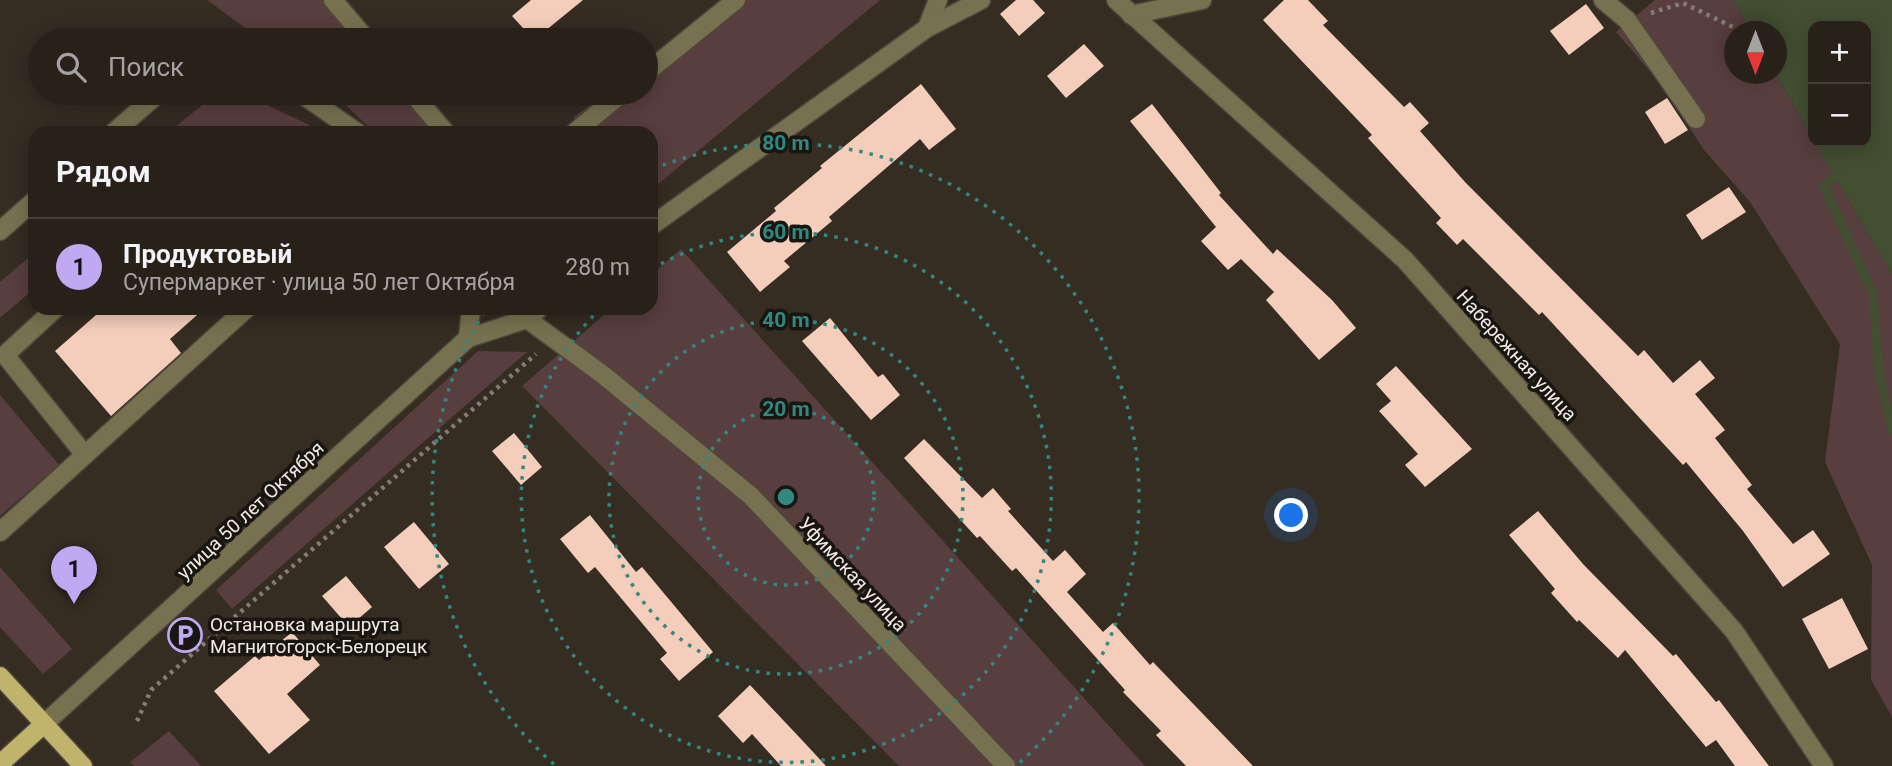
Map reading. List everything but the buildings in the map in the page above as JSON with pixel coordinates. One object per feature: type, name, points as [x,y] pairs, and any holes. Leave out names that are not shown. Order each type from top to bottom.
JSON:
[{"type":"main road","points":[[0,676],[83,766]]},
{"type":"main road","name":"улица 50 лет Октября","points":[[0,764],[44,724]]},
{"type":"street","points":[[333,0],[357,28]]},
{"type":"street","points":[[658,63],[736,0]]},
{"type":"street","points":[[927,27],[938,0]]},
{"type":"street","points":[[658,221],[927,27],[981,0]]},
{"type":"street","name":"Набережная улица","points":[[1116,0],[1405,260],[1734,631],[1824,766]]},
{"type":"street","points":[[1131,15],[1202,0]]},
{"type":"street","points":[[1603,0],[1626,20],[1696,120]]},
{"type":"street","points":[[121,126],[145,105]]},
{"type":"street","points":[[317,105],[348,126]]},
{"type":"street","points":[[422,105],[440,126]]},
{"type":"street","points":[[582,126],[608,105]]},
{"type":"street","points":[[0,231],[28,206]]},
{"type":"street","points":[[48,315],[5,355],[85,455]]},
{"type":"street","points":[[0,532],[239,315]]},
{"type":"street","points":[[468,338],[470,315]]},
{"type":"street","name":"улица 50 лет Октября","points":[[44,724],[468,338],[529,315]]},
{"type":"street","name":"Уфимская улица","points":[[536,315],[554,338],[751,496],[1006,766]]},
{"type":"path","points":[[1626,20],[1683,3],[1724,23]]},
{"type":"path","points":[[137,721],[151,690],[554,338]]},
{"type":"shaded area","points":[[207,0],[333,0],[357,28],[246,28]]},
{"type":"shaded area","points":[[734,0],[880,0],[658,184],[658,126],[574,126],[574,117],[590,105],[658,105],[658,55]]},
{"type":"shaded area","points":[[1655,0],[1733,0],[1745,21],[1724,21],[1724,84],[1782,84],[1808,129],[1808,147],[1818,147],[1892,275],[1892,717],[1871,680],[1872,565],[1825,462],[1840,344],[1750,202],[1704,150],[1661,84],[1616,32]]},
{"type":"shaded area","points":[[1733,0],[1892,0],[1892,275],[1818,147],[1871,147],[1871,21],[1808,21],[1808,129],[1782,84],[1787,84],[1787,21],[1745,21]]},
{"type":"shaded area","points":[[202,105],[267,105],[311,126],[177,126]]},
{"type":"shaded area","points":[[346,105],[422,105],[440,126],[368,126]]},
{"type":"shaded area","points":[[681,249],[1145,766],[899,766],[522,386],[604,315],[658,315],[658,269]]},
{"type":"shaded area","points":[[28,258],[28,294],[0,318],[0,282]]},
{"type":"shaded area","points":[[478,351],[527,352],[232,609],[216,590]]},
{"type":"shaded area","points":[[0,395],[59,465],[0,516]]},
{"type":"shaded area","points":[[0,567],[72,649],[43,674],[0,627]]},
{"type":"shaded area","points":[[169,731],[201,766],[134,766],[130,762]]},
{"type":"waterway","points":[[1843,169],[1824,186],[1873,294],[1879,373],[1892,430]]},
{"type":"place","name":"Продуктовый","points":[[74,604]]},
{"type":"place","name":"Остановка маршрута Магнитогорск-Белорецк","points":[[185,635]]}]
